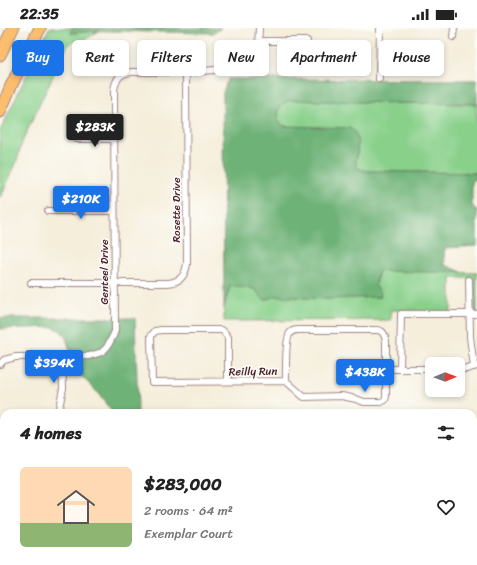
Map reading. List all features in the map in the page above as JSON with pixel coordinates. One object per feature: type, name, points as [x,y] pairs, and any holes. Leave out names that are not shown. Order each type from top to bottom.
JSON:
[{"type":"highway","points":[[0,55],[13,28]]},
{"type":"highway","points":[[0,112],[11,86],[40,28]]},
{"type":"street","points":[[259,28],[259,40]]},
{"type":"street","points":[[379,79],[380,28]]},
{"type":"street","points":[[453,37],[454,28]]},
{"type":"street","name":"Genteel Drive","points":[[0,364],[4,360],[16,357],[89,356],[102,352],[114,336],[114,90],[115,83],[125,73],[137,72]]},
{"type":"street","name":"Rosette Drive","points":[[114,283],[173,282],[182,278],[184,274],[187,264],[186,76]]},
{"type":"street","points":[[76,139],[114,139]]},
{"type":"street","points":[[48,211],[114,211]]},
{"type":"street","points":[[465,369],[476,366],[470,336],[469,280]]},
{"type":"street","points":[[31,283],[114,283]]},
{"type":"street","points":[[400,369],[401,314],[477,314]]},
{"type":"street","name":"Reilly Run","points":[[228,381],[228,337],[222,330],[161,330],[155,331],[151,336],[152,382],[286,381],[304,397],[342,396],[364,402],[381,402],[385,400],[386,396],[386,369]]},
{"type":"street","points":[[286,381],[287,341],[289,334],[293,331],[299,330],[381,331],[386,341],[386,369],[425,370]]},
{"type":"street","points":[[59,409],[63,388],[62,356]]},
{"type":"green space","points":[[49,28],[72,28],[71,33],[99,31],[86,39],[72,40],[72,42],[70,43],[64,52],[64,40],[43,40]]},
{"type":"green space","points":[[72,28],[221,28],[214,33],[99,31],[71,33]]},
{"type":"green space","points":[[26,76],[53,76],[22,142],[17,161],[0,199],[0,131]]},
{"type":"green space","points":[[228,79],[477,80],[477,104],[290,100],[281,106],[278,113],[278,121],[284,126],[350,128],[355,132],[358,142],[356,164],[359,169],[369,171],[477,173],[477,180],[472,182],[472,205],[477,210],[477,246],[446,248],[444,252],[445,265],[462,272],[379,271],[375,286],[380,290],[381,297],[326,299],[276,296],[264,300],[255,289],[230,286],[224,307],[223,92]]},
{"type":"green space","points":[[290,100],[477,104],[477,173],[369,171],[359,169],[356,164],[358,142],[350,128],[284,126],[278,121],[278,113],[281,106]]},
{"type":"green space","points":[[379,271],[477,273],[477,312],[475,312],[474,278],[451,278],[451,311],[391,310],[391,320],[224,321],[224,307],[230,286],[255,289],[264,299],[276,296],[326,299],[380,297],[375,286]]},
{"type":"green space","points":[[0,318],[135,318],[138,409],[110,409],[96,391],[78,373],[73,365],[66,338],[61,331],[53,327],[0,329]]}]
